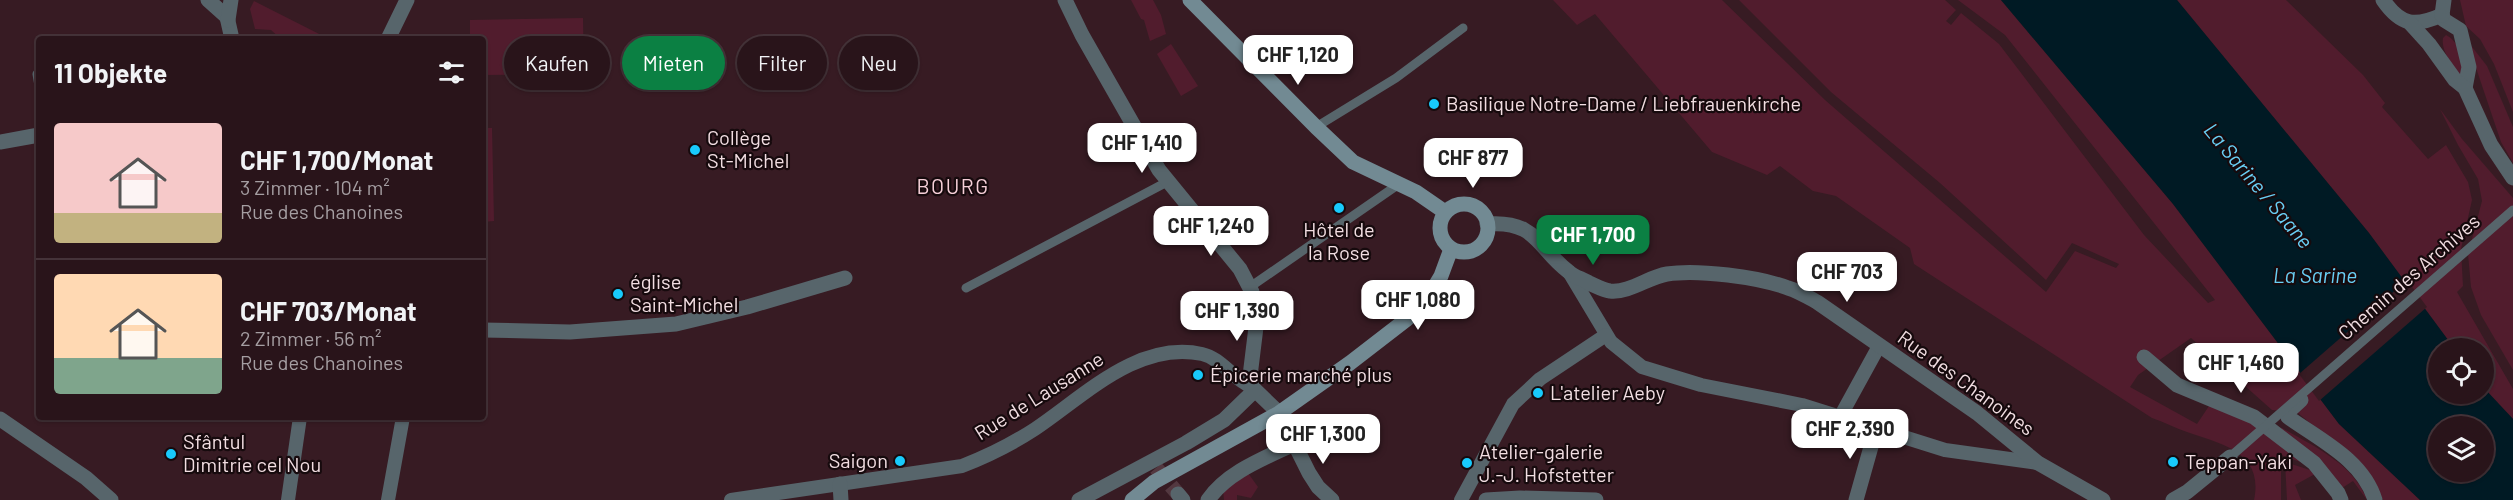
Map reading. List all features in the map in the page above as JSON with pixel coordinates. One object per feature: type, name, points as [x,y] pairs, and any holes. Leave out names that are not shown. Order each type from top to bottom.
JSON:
[{"type":"main road","points":[[1190,0],[1353,162],[1423,196],[1445,213]]},
{"type":"main road","points":[[1456,205],[1470,205],[1481,212],[1487,224],[1485,239],[1474,250],[1467,252],[1451,249],[1445,243],[1439,228],[1445,213],[1456,205]]},
{"type":"main road","points":[[1132,500],[1154,482],[1279,413],[1350,363],[1423,306],[1441,276],[1451,249]]},
{"type":"street","points":[[208,0],[228,20]]},
{"type":"street","points":[[231,0],[228,20],[231,36]]},
{"type":"street","points":[[389,36],[407,0]]},
{"type":"street","points":[[1065,0],[1124,111],[1167,182],[1220,242],[1240,269],[1250,287],[1257,319],[1250,376],[1253,388],[1224,420],[1154,465],[1079,500]]},
{"type":"street","points":[[2383,0],[2391,12],[2409,22],[2434,49]]},
{"type":"street","points":[[2409,22],[2423,23],[2443,7]]},
{"type":"street","points":[[2443,7],[2444,20],[2460,30],[2469,67],[2465,88]]},
{"type":"street","points":[[2443,7],[2431,43],[2455,80],[2465,88],[2491,145],[2513,178]]},
{"type":"street","points":[[0,142],[36,136]]},
{"type":"street","name":"Chemin des Archives","points":[[2375,500],[2365,478],[2347,459],[2287,415],[2305,396],[2513,212]]},
{"type":"street","name":"Rue des Chanoines","points":[[1487,224],[1505,222],[1527,231],[1535,236],[1569,272],[1599,288],[1611,291],[1629,288],[1663,274],[1684,272],[1752,280],[1788,288],[1817,302],[1977,413],[2038,463],[2103,500]]},
{"type":"street","points":[[1569,272],[1606,335],[1624,354],[1642,367],[1701,385],[1802,405],[1945,450],[2038,463]]},
{"type":"street","points":[[486,330],[570,332],[676,324],[747,307],[845,278]]},
{"type":"street","points":[[1461,500],[1513,404],[1540,379],[1606,335]]},
{"type":"street","points":[[1840,417],[1879,346]]},
{"type":"street","name":"Rue de Lausanne","points":[[730,500],[962,466],[994,453],[1033,430],[1116,372],[1156,357],[1177,353],[1206,355],[1244,384],[1253,388],[1279,413]]},
{"type":"street","points":[[2144,357],[2177,386],[2254,417],[2314,462],[2341,500]]},
{"type":"street","points":[[1279,413],[1314,480],[1332,500]]},
{"type":"street","points":[[0,419],[86,478],[111,500]]},
{"type":"street","points":[[288,500],[300,420]]},
{"type":"street","points":[[388,500],[402,420]]},
{"type":"street","points":[[1856,500],[1876,429]]},
{"type":"street","points":[[1208,500],[1216,489],[1241,471],[1294,444]]},
{"type":"street","points":[[2173,500],[2187,492],[2230,457]]},
{"type":"street","points":[[840,484],[841,500]]},
{"type":"street","points":[[1486,500],[1520,498],[1596,500]]},
{"type":"lane","points":[[1316,127],[1396,78],[1462,28]]},
{"type":"lane","points":[[966,288],[1167,182]]},
{"type":"lane","points":[[1250,287],[1399,184]]},
{"type":"lane","points":[[2230,457],[2513,212]]},
{"type":"shaded area","points":[[1131,0],[1153,0],[1161,15],[1166,34],[1150,41],[1144,20],[1141,19]]},
{"type":"shaded area","points":[[1553,0],[1722,0],[1825,100],[2046,292],[2075,251],[2116,268],[2119,264],[2072,243],[2046,280],[1940,183],[1831,92],[1739,0],[1945,0],[1956,10],[1946,21],[1951,25],[1961,13],[1999,44],[2144,235],[2208,303],[2215,300],[2005,35],[1958,0],[2001,0],[2173,204],[2339,424],[2420,500],[2383,500],[2370,475],[2335,444],[2298,413],[2272,410],[2191,338],[2138,375],[2130,387],[2197,424],[2211,403],[2253,424],[2306,464],[2281,455],[2281,500],[2254,500],[2253,471],[2237,452],[2152,418],[1914,264],[1910,248],[1836,196],[1813,191],[1780,166],[1767,175],[1712,152],[1595,14],[1577,25]]},
{"type":"shaded area","points":[[2177,0],[2286,0],[2363,75],[2385,103],[2382,107],[2428,159],[2446,145],[2468,182],[2472,200],[2461,249],[2463,286],[2457,292],[2484,338],[2447,338],[2369,233]]},
{"type":"shaded area","points":[[2460,0],[2513,0],[2513,112],[2494,64],[2480,39],[2466,26]]},
{"type":"shaded area","points":[[254,1],[323,36],[278,36],[271,30],[255,29],[250,9]]},
{"type":"shaded area","points":[[583,18],[583,36],[504,36],[504,75],[486,75],[486,36],[470,36],[470,20]]},
{"type":"shaded area","points":[[2446,35],[2457,46],[2461,56],[2465,72],[2459,75],[2444,48],[2443,38]]},
{"type":"shaded area","points":[[2469,43],[2487,66],[2513,127],[2513,163],[2501,142]]},
{"type":"shaded area","points":[[1171,44],[1198,86],[1181,96],[1157,54]]},
{"type":"shaded area","points":[[2440,109],[2462,139],[2513,198],[2513,370],[2481,315],[2471,287],[2468,254],[2482,201],[2478,179]]},
{"type":"shaded area","points":[[486,128],[492,128],[494,221],[486,222]]},
{"type":"shaded area","points":[[2494,356],[2513,389],[2513,419],[2494,399]]},
{"type":"shaded area","points":[[2282,428],[2343,466],[2361,487],[2367,500],[2353,481],[2342,488],[2279,431]]},
{"type":"shaded area","points":[[2285,462],[2313,471],[2315,474],[2295,485],[2301,500],[2287,500]]},
{"type":"shaded area","points":[[1248,473],[1258,487],[1251,498],[1237,495],[1237,500],[1224,500],[1223,490]]},
{"type":"water","name":"La Sarine","points":[[2001,0],[2177,0],[2369,233],[2447,338],[2428,338],[2428,404],[2494,404],[2494,399],[2513,419],[2513,500],[2420,500],[2339,424],[2173,204]]},
{"type":"pier","points":[[2407,280],[2427,307],[2319,401],[2299,374]]},
{"type":"tunnel","points":[[1156,468],[1178,494]]},
{"type":"place","name":"Basilique Notre-Dame / Liebfrauenkirche","points":[[1434,104]]},
{"type":"place","name":"Collège St-Michel","points":[[695,150]]},
{"type":"place","name":"Hôtel de la Rose","points":[[1339,208]]},
{"type":"place","name":"église Saint-Michel","points":[[618,294]]},
{"type":"place","name":"Épicerie marché plus","points":[[1198,375]]},
{"type":"place","name":"L'atelier Aeby","points":[[1538,393]]},
{"type":"place","name":"Sfântul Dimitrie cel Nou","points":[[171,454]]},
{"type":"place","name":"Saigon","points":[[900,461]]},
{"type":"place","name":"Teppan-Yaki","points":[[2173,462]]},
{"type":"place","name":"Atelier-galerie J.-J. Hofstetter","points":[[1467,463]]},
{"type":"district","name":"BOURG","points":[[953,187]]},
{"type":"water label","name":"La Sarine / Saane","points":[[2258,186]]}]
